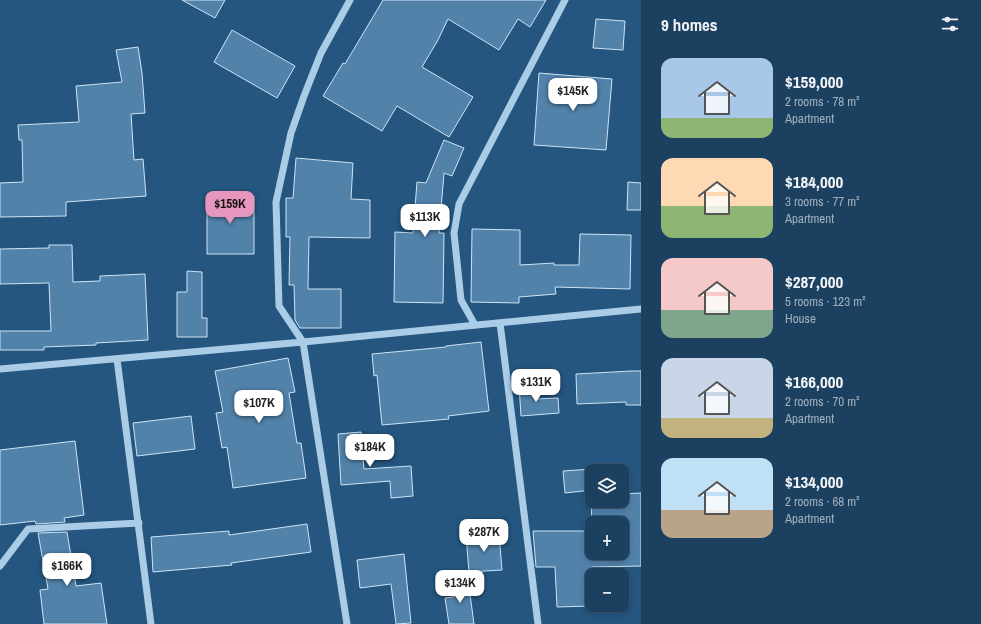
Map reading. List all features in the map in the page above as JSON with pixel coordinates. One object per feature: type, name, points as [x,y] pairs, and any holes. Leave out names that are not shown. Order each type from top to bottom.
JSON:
[{"type":"street","points":[[347,624],[303,342],[279,306],[276,202],[291,133],[301,103],[322,53],[350,0]]},
{"type":"street","points":[[475,325],[461,300],[454,233],[459,204],[565,0]]},
{"type":"street","points":[[0,369],[303,342],[641,309]]},
{"type":"street","points":[[500,323],[538,624]]},
{"type":"street","points":[[117,359],[151,624]]},
{"type":"street","points":[[0,566],[28,529],[139,523]]},
{"type":"building","points":[[182,0],[225,0],[215,18]]},
{"type":"building","points":[[383,0],[546,0],[530,27],[518,19],[499,50],[448,19],[438,40],[422,67],[473,97],[449,137],[397,106],[382,131],[323,96],[343,63],[345,64]]},
{"type":"building","points":[[596,19],[625,21],[623,50],[593,48]]},
{"type":"building","points":[[232,30],[295,66],[277,98],[214,62]]},
{"type":"building","points":[[138,47],[142,73],[145,113],[131,114],[134,160],[143,159],[146,196],[66,202],[66,216],[0,217],[0,183],[23,182],[22,140],[19,140],[18,125],[79,122],[76,86],[122,82],[116,50]]},
{"type":"building","points":[[539,73],[612,79],[606,150],[534,145]]},
{"type":"building","points":[[444,140],[464,148],[452,176],[444,173],[439,233],[444,233],[443,303],[394,302],[395,232],[413,233],[417,182],[426,183]]},
{"type":"building","points":[[296,158],[353,163],[351,199],[370,200],[370,238],[309,237],[308,289],[341,289],[341,328],[300,328],[295,320],[294,285],[289,285],[290,237],[286,237],[286,198],[293,198]]},
{"type":"building","points":[[628,182],[641,183],[641,210],[627,210]]},
{"type":"building","points":[[207,196],[254,196],[254,254],[207,254]]},
{"type":"building","points":[[472,229],[520,230],[520,265],[554,263],[554,265],[579,265],[580,234],[631,235],[630,289],[555,287],[556,294],[519,297],[519,303],[471,302]]},
{"type":"building","points":[[49,245],[72,245],[73,282],[100,281],[100,276],[145,274],[148,340],[96,343],[96,345],[44,347],[44,350],[0,350],[0,331],[51,331],[49,283],[0,284],[0,249],[49,248]]},
{"type":"building","points":[[187,271],[202,272],[202,318],[207,318],[207,337],[177,337],[177,292],[187,292]]},
{"type":"building","points":[[481,342],[489,411],[448,416],[449,419],[382,425],[377,375],[374,376],[372,354]]},
{"type":"building","points":[[288,358],[295,392],[289,393],[297,443],[301,443],[306,478],[233,488],[227,447],[222,448],[216,413],[223,412],[215,371]]},
{"type":"building","points":[[641,371],[641,405],[626,405],[626,402],[577,404],[576,374]]},
{"type":"building","points":[[534,384],[535,399],[558,398],[559,413],[521,416],[519,385]]},
{"type":"building","points":[[191,416],[195,449],[137,456],[133,423]]},
{"type":"building","points":[[361,432],[364,469],[411,466],[413,496],[391,498],[390,481],[341,485],[338,434]]},
{"type":"building","points":[[75,441],[84,515],[64,518],[65,522],[36,524],[35,521],[0,525],[0,450]]},
{"type":"building","points":[[585,469],[585,491],[565,493],[563,471]]},
{"type":"building","points":[[641,493],[641,566],[585,568],[585,606],[557,607],[555,567],[536,567],[533,531],[585,531],[585,560],[629,560],[629,516],[592,516],[591,508],[629,508],[629,494]]},
{"type":"building","points":[[307,524],[311,552],[231,563],[232,565],[153,572],[151,537],[229,531],[229,535]]},
{"type":"building","points":[[67,532],[76,586],[101,583],[107,624],[44,624],[40,590],[48,589],[38,533]]},
{"type":"building","points":[[499,534],[502,570],[469,572],[466,536]]},
{"type":"building","points":[[404,554],[411,623],[396,624],[391,584],[360,588],[357,560]]},
{"type":"building","points":[[468,579],[474,624],[449,624],[445,598],[454,597],[452,581]]}]
